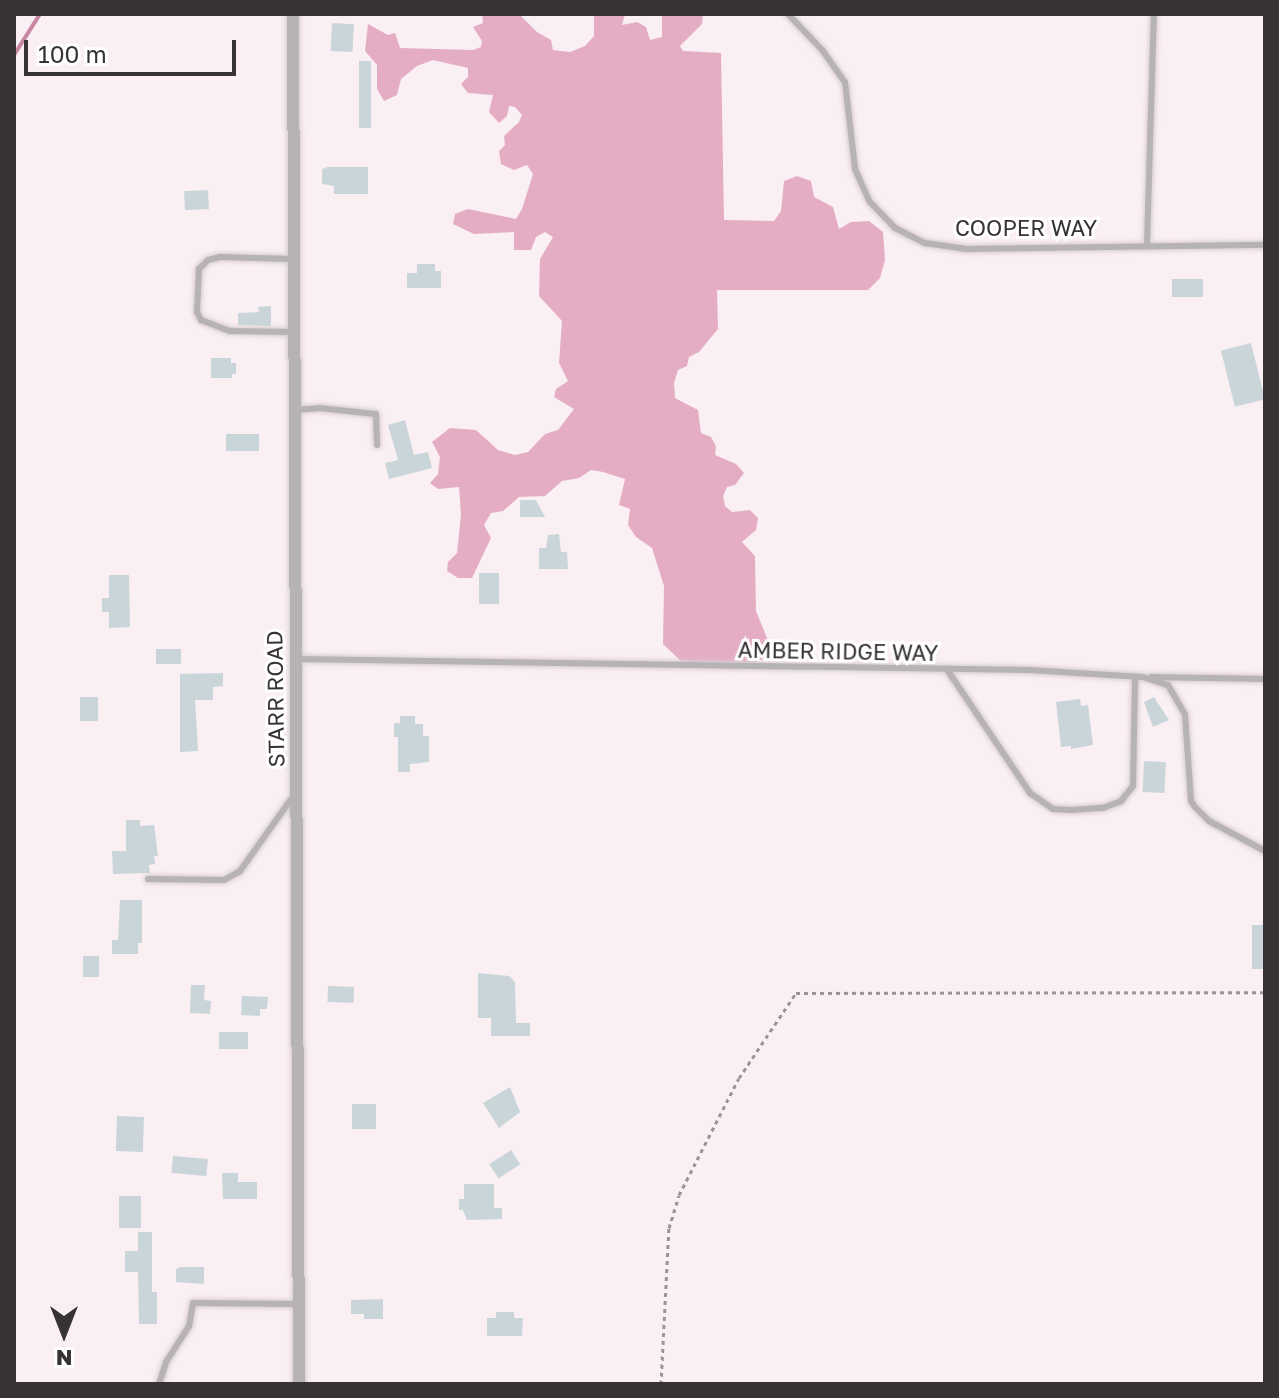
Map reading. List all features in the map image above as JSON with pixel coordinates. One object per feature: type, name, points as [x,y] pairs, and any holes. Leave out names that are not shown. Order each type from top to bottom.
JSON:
[{"type":"street","name":"STARR ROAD","points":[[293,14],[299,1384]]},
{"type":"lane","name":"COOPER WAY","points":[[788,14],[823,51],[845,82],[855,169],[870,202],[895,228],[925,243],[967,249],[1265,245]]},
{"type":"lane","points":[[1147,245],[1154,14]]},
{"type":"lane","points":[[292,259],[220,257],[208,260],[199,269],[197,312],[201,320],[213,326],[244,334],[292,332]]},
{"type":"lane","points":[[293,410],[333,408],[376,414],[377,445]]},
{"type":"lane","name":"AMBER RIDGE WAY","points":[[295,659],[1029,670],[1139,677],[1168,685],[1185,715],[1191,801],[1195,807],[1209,821],[1265,851]]},
{"type":"lane","points":[[948,671],[1030,793],[1053,809],[1071,810],[1103,808],[1121,801],[1133,786],[1139,677],[1265,679]]},
{"type":"lane","points":[[148,879],[224,880],[240,871],[296,792]]},
{"type":"lane","points":[[159,1384],[166,1362],[189,1326],[193,1303],[299,1304]]},
{"type":"path","points":[[661,1384],[665,1266],[669,1228],[679,1195],[739,1078],[796,993],[1265,992]]},
{"type":"shaded area","points":[[482,14],[519,14],[537,32],[551,40],[553,50],[570,52],[585,46],[594,36],[594,14],[625,14],[622,25],[637,22],[646,27],[650,40],[662,37],[662,14],[703,14],[702,24],[680,46],[683,51],[721,53],[724,220],[774,221],[781,211],[784,181],[797,176],[811,181],[814,197],[833,207],[839,229],[851,222],[869,221],[883,232],[885,260],[880,278],[868,290],[717,290],[718,329],[699,352],[689,357],[687,366],[678,370],[674,383],[675,398],[698,410],[701,433],[711,437],[716,446],[715,455],[736,464],[744,473],[735,485],[727,487],[723,496],[725,506],[732,512],[750,510],[758,518],[756,530],[742,542],[755,556],[756,611],[773,653],[757,662],[682,662],[663,644],[664,586],[652,548],[636,537],[628,525],[630,509],[619,505],[625,479],[603,472],[591,470],[579,478],[562,481],[545,496],[519,497],[503,511],[491,513],[484,525],[491,538],[472,578],[458,578],[447,571],[448,562],[457,553],[461,515],[459,487],[438,489],[430,483],[438,474],[440,457],[432,442],[450,428],[476,430],[498,450],[515,455],[528,452],[545,434],[558,430],[574,409],[554,397],[556,389],[568,381],[559,363],[562,321],[539,296],[540,259],[553,237],[545,232],[536,237],[531,250],[514,250],[514,232],[474,234],[453,224],[455,214],[468,209],[516,219],[533,174],[527,165],[514,170],[501,164],[499,151],[505,145],[504,136],[522,115],[515,107],[509,106],[507,116],[499,123],[489,112],[493,95],[468,93],[461,84],[468,77],[468,68],[433,60],[417,66],[401,79],[397,95],[384,101],[377,89],[377,65],[365,51],[368,24],[388,35],[395,33],[400,48],[473,50],[481,47],[482,41],[473,27],[483,23]]},
{"type":"building","points":[[332,23],[354,24],[353,52],[331,51]]},
{"type":"building","points":[[359,61],[371,61],[371,128],[359,128]]},
{"type":"building","points":[[368,167],[368,194],[334,194],[334,186],[322,184],[322,169]]},
{"type":"building","points":[[208,190],[209,209],[185,210],[184,191]]},
{"type":"building","points":[[417,264],[435,264],[435,271],[441,271],[441,288],[407,288],[407,273],[417,273]]},
{"type":"building","points":[[1172,279],[1203,279],[1203,297],[1172,297]]},
{"type":"building","points":[[271,306],[271,326],[238,325],[238,313],[259,312],[258,307]]},
{"type":"building","points":[[1251,343],[1265,399],[1235,407],[1221,350]]},
{"type":"building","points":[[211,358],[231,358],[231,363],[236,363],[236,374],[232,374],[232,378],[211,378]]},
{"type":"building","points":[[405,420],[414,455],[428,452],[432,468],[389,479],[385,463],[398,460],[388,425]]},
{"type":"building","points":[[226,434],[259,434],[259,451],[226,451]]},
{"type":"building","points":[[520,500],[536,500],[545,517],[520,517]]},
{"type":"building","points":[[559,534],[561,552],[567,552],[568,569],[539,569],[539,548],[546,548],[548,535]]},
{"type":"building","points":[[479,573],[499,573],[499,604],[479,604]]},
{"type":"building","points":[[109,575],[129,575],[130,627],[109,628],[109,612],[102,612],[102,598],[109,598]]},
{"type":"building","points":[[156,649],[181,649],[181,664],[156,664]]},
{"type":"building","points":[[223,673],[223,686],[213,687],[213,700],[195,700],[198,751],[180,752],[180,674]]},
{"type":"building","points":[[80,697],[98,697],[98,721],[80,721]]},
{"type":"building","points":[[1154,697],[1169,720],[1153,727],[1144,702]]},
{"type":"building","points":[[1080,699],[1081,706],[1088,705],[1093,745],[1071,749],[1071,746],[1061,747],[1056,702]]},
{"type":"building","points":[[400,716],[415,716],[415,724],[423,724],[423,736],[429,736],[429,762],[410,764],[410,772],[398,772],[398,737],[394,737],[394,723],[400,723]]},
{"type":"building","points":[[1144,761],[1166,762],[1164,793],[1142,792]]},
{"type":"building","points":[[126,820],[140,820],[140,826],[154,825],[158,856],[154,856],[155,864],[149,865],[150,873],[113,874],[112,851],[126,851]]},
{"type":"building","points":[[120,900],[142,900],[142,943],[138,943],[138,954],[112,954],[112,940],[118,940]]},
{"type":"building","points":[[1252,925],[1265,925],[1265,969],[1252,969]]},
{"type":"building","points":[[83,956],[99,956],[99,977],[83,977]]},
{"type":"building","points":[[478,973],[509,976],[515,982],[516,1023],[530,1023],[530,1036],[491,1036],[491,1018],[478,1018]]},
{"type":"building","points":[[191,985],[205,985],[204,1000],[211,1001],[210,1014],[190,1013]]},
{"type":"building","points":[[328,986],[354,987],[353,1003],[327,1002]]},
{"type":"building","points":[[242,996],[268,997],[267,1009],[260,1009],[260,1016],[241,1015]]},
{"type":"building","points":[[219,1032],[248,1032],[248,1049],[219,1049]]},
{"type":"building","points":[[510,1087],[520,1112],[499,1128],[483,1103]]},
{"type":"building","points":[[352,1104],[376,1104],[376,1129],[352,1129]]},
{"type":"building","points":[[117,1116],[144,1117],[143,1152],[116,1151]]},
{"type":"building","points":[[511,1150],[520,1164],[498,1178],[489,1164]]},
{"type":"building","points":[[173,1156],[208,1159],[206,1176],[172,1173]]},
{"type":"building","points":[[222,1173],[238,1173],[238,1182],[257,1182],[257,1199],[223,1199]]},
{"type":"building","points":[[464,1184],[494,1184],[494,1208],[502,1208],[502,1219],[467,1220],[463,1210],[459,1210],[459,1199],[464,1199]]},
{"type":"building","points":[[119,1196],[141,1196],[141,1228],[119,1228]]},
{"type":"building","points":[[138,1232],[152,1232],[152,1292],[157,1292],[157,1324],[139,1324],[138,1272],[125,1272],[125,1251],[138,1251]]},
{"type":"building","points":[[204,1267],[204,1284],[176,1282],[176,1269]]},
{"type":"building","points":[[383,1299],[383,1319],[364,1319],[364,1314],[351,1314],[351,1300]]},
{"type":"building","points":[[496,1312],[514,1312],[514,1318],[523,1318],[522,1336],[487,1336],[487,1318],[496,1318]]},
{"type":"waterway","points":[[14,55],[40,14]]}]
